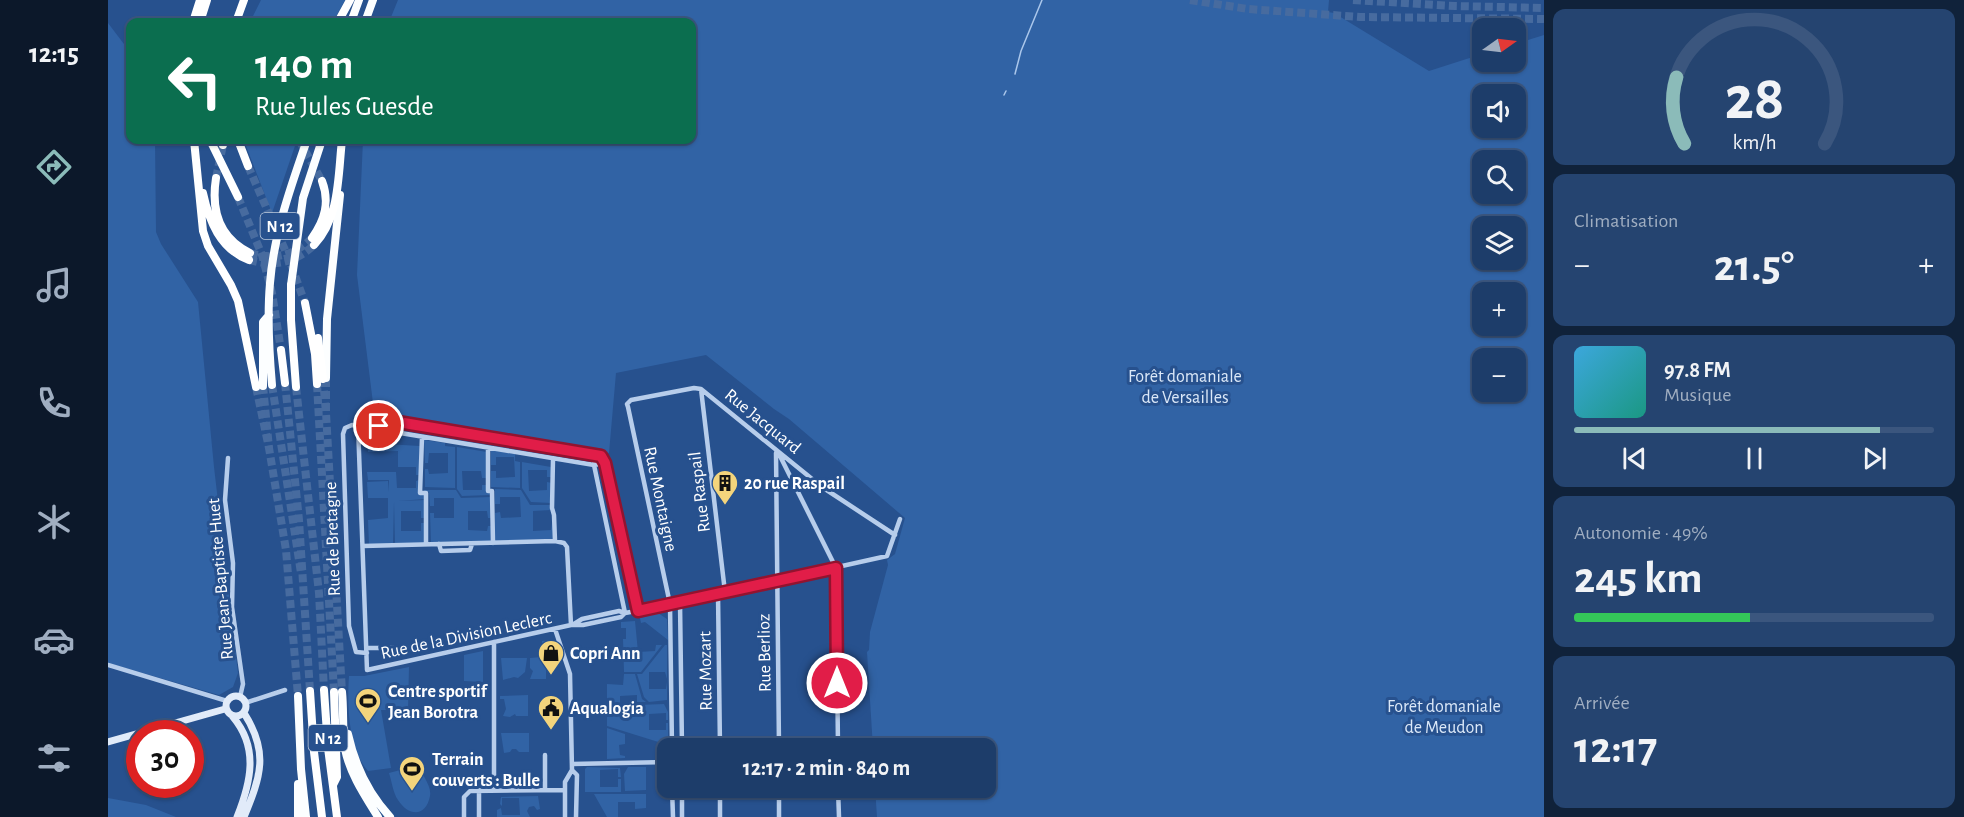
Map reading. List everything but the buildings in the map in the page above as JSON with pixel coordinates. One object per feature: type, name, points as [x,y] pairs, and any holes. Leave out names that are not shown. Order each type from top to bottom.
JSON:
[{"type":"highway","points":[[195,18],[200,0]]},
{"type":"highway","points":[[201,18],[207,0]]},
{"type":"highway","points":[[237,18],[244,0]]},
{"type":"highway","points":[[340,18],[350,0]]},
{"type":"highway","points":[[352,18],[359,0]]},
{"type":"highway","points":[[366,18],[373,0]]},
{"type":"highway","points":[[195,144],[203,231],[208,246],[238,301],[260,386]]},
{"type":"highway","points":[[196,144],[203,193],[210,220],[222,240],[234,251],[250,256],[230,239],[221,227],[214,205],[216,178]]},
{"type":"highway","points":[[212,144],[238,197]]},
{"type":"highway","points":[[240,144],[248,166]]},
{"type":"highway","name":"N 12","points":[[272,385],[268,315],[270,281],[276,242],[290,188],[306,144]]},
{"type":"highway","name":"N 12","points":[[296,387],[292,343],[291,285],[303,198],[321,144]]},
{"type":"highway","points":[[322,181],[326,195],[326,210],[313,242],[325,231],[334,208],[342,144]]},
{"type":"highway","points":[[322,381],[340,190],[342,144]]},
{"type":"highway","points":[[306,301],[322,381]]},
{"type":"highway","points":[[260,386],[262,322],[268,315]]},
{"type":"highway","points":[[281,350],[285,383]]},
{"type":"highway","name":"N 12","points":[[324,690],[333,785]]},
{"type":"highway","points":[[310,691],[314,752],[322,817]]},
{"type":"highway","points":[[337,817],[333,785],[337,777],[338,692]]},
{"type":"highway","points":[[338,692],[359,771],[374,799],[390,817]]},
{"type":"highway","points":[[298,696],[301,769],[306,817]]},
{"type":"highway","points":[[344,719],[346,750],[351,769],[378,817]]},
{"type":"highway","points":[[298,817],[298,776],[301,769]]},
{"type":"main road","points":[[225,709],[226,701],[234,696],[243,700],[244,713],[257,737],[260,748],[257,781],[244,817]]},
{"type":"main road","points":[[225,709],[244,731],[250,756],[248,781],[237,817]]},
{"type":"main road","points":[[108,742],[225,709]]},
{"type":"main road","points":[[233,717],[244,713]]},
{"type":"street","name":"Rue Jacquard","points":[[631,400],[701,388],[822,487],[895,535]]},
{"type":"street","name":"Rue Raspail","points":[[701,388],[725,592]]},
{"type":"street","name":"Rue Montaigne","points":[[631,400],[627,407],[670,604],[672,738]]},
{"type":"street","points":[[377,430],[386,420],[601,456],[605,463],[638,611]]},
{"type":"street","points":[[358,425],[553,459],[594,465],[605,463]]},
{"type":"street","name":"Rue de Bretagne","points":[[367,650],[358,653],[355,650],[348,615],[343,434],[348,426],[358,425],[367,650],[367,670]]},
{"type":"street","points":[[422,437],[420,492],[426,493],[426,544]]},
{"type":"street","points":[[488,448],[488,491],[492,491],[493,543]]},
{"type":"street","points":[[776,450],[836,568],[838,738]]},
{"type":"street","name":"Rue Berlioz","points":[[776,450],[778,738]]},
{"type":"street","points":[[596,454],[594,465],[625,613]]},
{"type":"street","name":"Rue Jean-Baptiste Huet","points":[[228,458],[225,500],[233,563],[232,607],[243,684],[243,700]]},
{"type":"street","points":[[553,459],[552,508],[555,541]]},
{"type":"street","points":[[895,535],[900,519]]},
{"type":"street","name":"Rue de la Division Leclerc","points":[[367,670],[571,625],[583,625],[621,617],[625,613],[887,556],[895,535]]},
{"type":"street","points":[[363,546],[555,541],[564,543],[567,547],[571,625]]},
{"type":"street","name":"Rue Mozart","points":[[718,594],[720,738]]},
{"type":"street","points":[[680,602],[682,738]]},
{"type":"street","points":[[555,629],[570,674],[572,767],[565,782],[565,817]]},
{"type":"street","points":[[494,642],[494,790]]},
{"type":"street","points":[[367,650],[419,648]]},
{"type":"street","points":[[108,665],[226,701]]},
{"type":"street","points":[[243,700],[285,690]]},
{"type":"street","points":[[544,755],[545,790]]},
{"type":"street","points":[[572,767],[657,763]]},
{"type":"street","points":[[572,767],[577,776],[576,817]]},
{"type":"street","points":[[568,776],[573,780],[576,791]]},
{"type":"street","points":[[464,817],[464,797],[470,790],[565,790]]},
{"type":"street","points":[[479,790],[479,817]]},
{"type":"street","points":[[672,798],[673,817]]},
{"type":"street","points":[[682,798],[682,817]]},
{"type":"street","points":[[720,798],[720,817]]},
{"type":"street","points":[[779,798],[779,817]]},
{"type":"street","points":[[838,798],[839,817]]},
{"type":"green space","points":[[261,0],[345,0],[335,18],[252,18]]},
{"type":"green space","name":"Forêt domaniale de Versailles","points":[[398,0],[1329,0],[1328,12],[1334,13],[1429,71],[1472,57],[1472,72],[1526,72],[1526,41],[1544,35],[1544,817],[877,817],[876,798],[996,798],[996,738],[872,738],[867,652],[888,565],[887,560],[895,554],[905,518],[789,419],[706,355],[616,373],[609,453],[380,415],[375,419],[357,275],[363,144],[696,144],[696,18],[391,18]]},
{"type":"green space","points":[[108,23],[126,47],[126,144],[155,144],[156,232],[161,244],[198,302],[238,673],[233,687],[219,695],[108,663]]},
{"type":"green space","points":[[246,144],[296,144],[272,213]]},
{"type":"green space","points":[[424,440],[455,447],[455,488],[425,487],[425,469],[428,469],[429,474],[448,473],[448,453],[429,453],[428,463],[425,463]]},
{"type":"green space","points":[[368,443],[420,446],[419,475],[416,475],[416,467],[398,467],[398,451],[368,452]]},
{"type":"green space","points":[[457,447],[487,452],[487,478],[482,478],[481,471],[462,471],[463,490],[482,490],[482,485],[487,485],[491,495],[462,496],[457,489]]},
{"type":"green space","points":[[491,450],[515,454],[515,461],[520,462],[520,488],[491,487],[491,471],[496,471],[496,478],[515,477],[514,457],[496,457],[496,465],[491,465]]},
{"type":"green space","points":[[522,462],[551,467],[552,477],[547,477],[547,470],[528,470],[529,491],[547,490],[547,482],[552,483],[551,503],[531,502],[522,488]]},
{"type":"green space","points":[[367,472],[396,472],[397,488],[416,488],[416,481],[419,480],[420,493],[425,494],[425,499],[398,501],[425,500],[425,518],[421,518],[421,511],[401,511],[401,531],[421,531],[421,523],[425,523],[425,543],[395,544],[394,502],[393,544],[369,545],[368,520],[388,518],[388,498],[368,498],[367,482],[388,481],[389,492],[389,480],[368,480]]},
{"type":"green space","points":[[495,489],[521,490],[530,505],[551,505],[553,517],[551,510],[533,511],[533,531],[551,530],[552,523],[554,523],[554,540],[495,542],[495,513],[500,512],[501,518],[521,517],[520,497],[500,497],[500,504],[495,504]]},
{"type":"green space","points":[[424,490],[456,490],[461,498],[491,497],[491,518],[488,518],[487,511],[468,511],[468,530],[487,531],[488,526],[492,526],[492,542],[431,543],[430,513],[434,513],[434,518],[454,518],[454,498],[434,498],[434,506],[430,506],[429,492]]},
{"type":"green space","points":[[658,613],[667,619],[668,640],[645,622],[641,623],[640,618]]},
{"type":"green space","points":[[635,621],[638,652],[655,651],[656,645],[662,645],[641,672],[624,672],[623,639],[626,639],[626,628],[621,628],[621,622]]},
{"type":"green space","points":[[542,641],[552,644],[557,653],[554,654],[554,658],[546,658],[546,679],[530,679],[533,671],[530,668],[530,658],[542,657]]},
{"type":"green space","points":[[667,645],[667,679],[665,672],[649,672],[649,689],[666,689],[667,682],[667,700],[649,702],[644,697],[637,674],[642,674]]},
{"type":"green space","points":[[483,651],[483,682],[464,681],[464,655]]},
{"type":"green space","points":[[501,658],[527,658],[525,672],[518,678],[503,680]]},
{"type":"green space","name":"Centre sportif Jean Borotra","points":[[409,667],[408,710],[381,710],[391,768],[368,771],[356,751],[350,726],[349,676],[364,676]]},
{"type":"green space","points":[[624,674],[635,674],[642,699],[646,702],[637,702],[637,695],[620,696],[620,712],[638,713],[638,705],[664,704],[668,712],[668,720],[666,720],[666,713],[649,714],[649,730],[666,730],[666,723],[668,723],[668,738],[657,738],[657,742],[607,726],[607,684],[623,685]]},
{"type":"green space","points":[[528,695],[528,716],[516,716],[515,714],[510,717],[503,716],[506,709],[504,699],[500,699],[500,696]]},
{"type":"green space","points":[[607,728],[625,734],[625,744],[619,745],[620,755],[625,758],[607,759]]},
{"type":"green space","points":[[501,733],[529,733],[529,752],[512,749],[504,753]]},
{"type":"green space","name":"Terrain couverts : Bulle","points":[[419,765],[430,796],[425,808],[412,812],[402,806],[398,800],[389,773]]},
{"type":"green space","points":[[587,767],[620,768],[621,777],[618,777],[618,769],[600,770],[600,787],[618,787],[618,779],[621,779],[621,792],[585,792],[585,769]]},
{"type":"green space","points":[[628,767],[646,767],[646,790],[625,791],[624,774]]},
{"type":"green space","points":[[594,794],[646,794],[646,808],[635,809],[635,802],[618,802],[618,817],[607,817]]},
{"type":"green space","points":[[538,796],[540,809],[537,810],[534,806],[529,807],[527,811],[530,817],[497,817],[497,810],[501,808],[502,815],[520,815],[519,798],[502,798],[502,806],[501,797]]},
{"type":"green space","points":[[108,798],[146,805],[176,817],[108,817]]},
{"type":"waterway","points":[[1015,74],[1021,51],[1042,0]]},
{"type":"waterway","points":[[1004,95],[1006,91]]},
{"type":"tunnel","points":[[1190,0],[1248,9],[1360,17],[1544,19]]},
{"type":"tunnel","points":[[1353,0],[1544,8]]},
{"type":"tunnel","points":[[301,144],[322,181]]},
{"type":"tunnel","points":[[216,178],[223,145]]},
{"type":"tunnel","points":[[248,166],[289,259],[305,303]]},
{"type":"tunnel","points":[[238,197],[262,255],[272,293],[281,350]]},
{"type":"tunnel","points":[[250,253],[267,256],[283,255],[298,249],[312,238]]},
{"type":"tunnel","points":[[249,260],[267,263],[284,262],[292,260],[314,245]]},
{"type":"tunnel","points":[[323,379],[326,413]]},
{"type":"tunnel","points":[[326,379],[342,692]]},
{"type":"tunnel","points":[[285,383],[299,520],[310,691]]},
{"type":"tunnel","points":[[317,384],[334,692]]},
{"type":"tunnel","points":[[272,385],[301,573]]},
{"type":"tunnel","points":[[263,386],[269,448],[286,550],[298,696]]},
{"type":"tunnel","points":[[256,387],[269,448]]},
{"type":"tunnel","points":[[296,387],[319,593],[324,690]]},
{"type":"place","name":"20 rue Raspail","points":[[725,506]]},
{"type":"place","name":"Copri Ann","points":[[551,676]]},
{"type":"place","name":"Centre sportif Jean Borotra","points":[[368,724]]},
{"type":"place","name":"Aqualogia","points":[[551,731]]},
{"type":"place","name":"Terrain couverts : Bulle","points":[[412,792]]},
{"type":"route","points":[[379,426],[386,420],[601,456],[605,463],[638,611],[836,568],[837,683]]},
{"type":"park label","name":"Forêt domaniale de Meudon","points":[[1444,716]]}]
